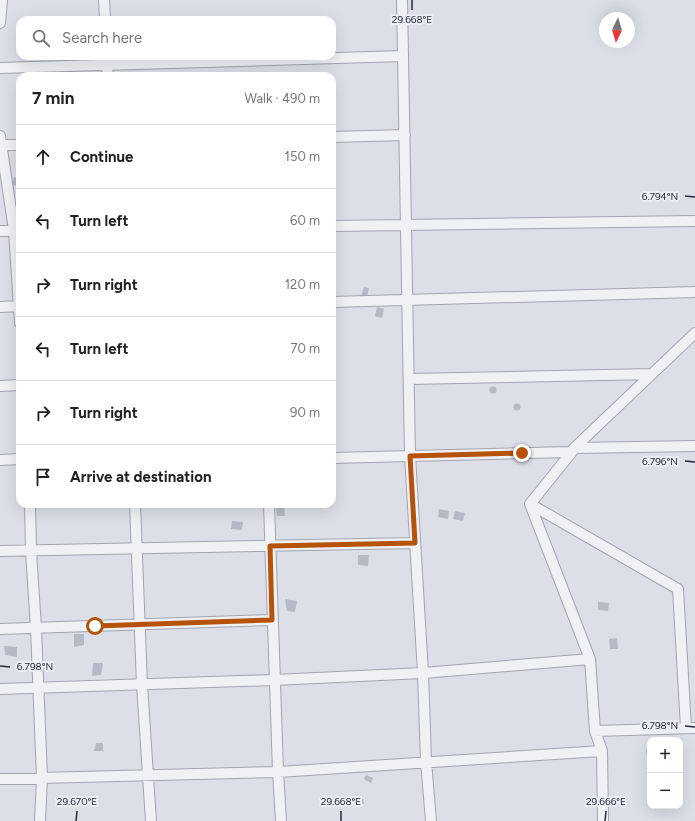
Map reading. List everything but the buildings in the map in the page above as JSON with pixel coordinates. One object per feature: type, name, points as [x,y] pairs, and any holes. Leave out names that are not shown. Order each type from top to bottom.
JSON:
[{"type":"street","points":[[0,23],[2,0]]},
{"type":"street","points":[[104,0],[105,16]]},
{"type":"street","points":[[402,0],[410,456],[430,821]]},
{"type":"street","points":[[336,57],[403,56]]},
{"type":"street","points":[[0,68],[107,61],[166,60]]},
{"type":"street","points":[[107,61],[108,72]]},
{"type":"street","points":[[336,137],[405,135]]},
{"type":"street","points":[[0,136],[0,145],[16,225]]},
{"type":"street","points":[[0,145],[16,145]]},
{"type":"street","points":[[336,226],[695,221]]},
{"type":"street","points":[[0,231],[16,230]]},
{"type":"street","points":[[336,302],[695,292]]},
{"type":"street","points":[[0,307],[16,306]]},
{"type":"street","points":[[336,458],[570,452],[695,333]]},
{"type":"street","points":[[409,379],[652,374]]},
{"type":"street","points":[[0,386],[16,385]]},
{"type":"street","points":[[575,448],[695,446]]},
{"type":"street","points":[[530,504],[575,448]]},
{"type":"street","points":[[0,460],[16,459]]},
{"type":"street","points":[[530,504],[590,659],[595,730],[602,751],[604,821]]},
{"type":"street","points":[[530,504],[678,589],[690,728],[595,730]]},
{"type":"street","points":[[30,508],[42,778],[40,821]]},
{"type":"street","points":[[135,508],[142,685],[151,821]]},
{"type":"street","points":[[269,508],[274,680],[281,821]]},
{"type":"street","points":[[0,551],[415,543]]},
{"type":"street","points":[[0,629],[272,620]]},
{"type":"street","points":[[0,689],[38,689],[423,673],[590,659]]},
{"type":"street","points":[[0,779],[278,772],[426,761],[602,751]]},
{"type":"route","points":[[95,626],[272,620],[270,546],[415,543],[410,456],[522,453]]}]
